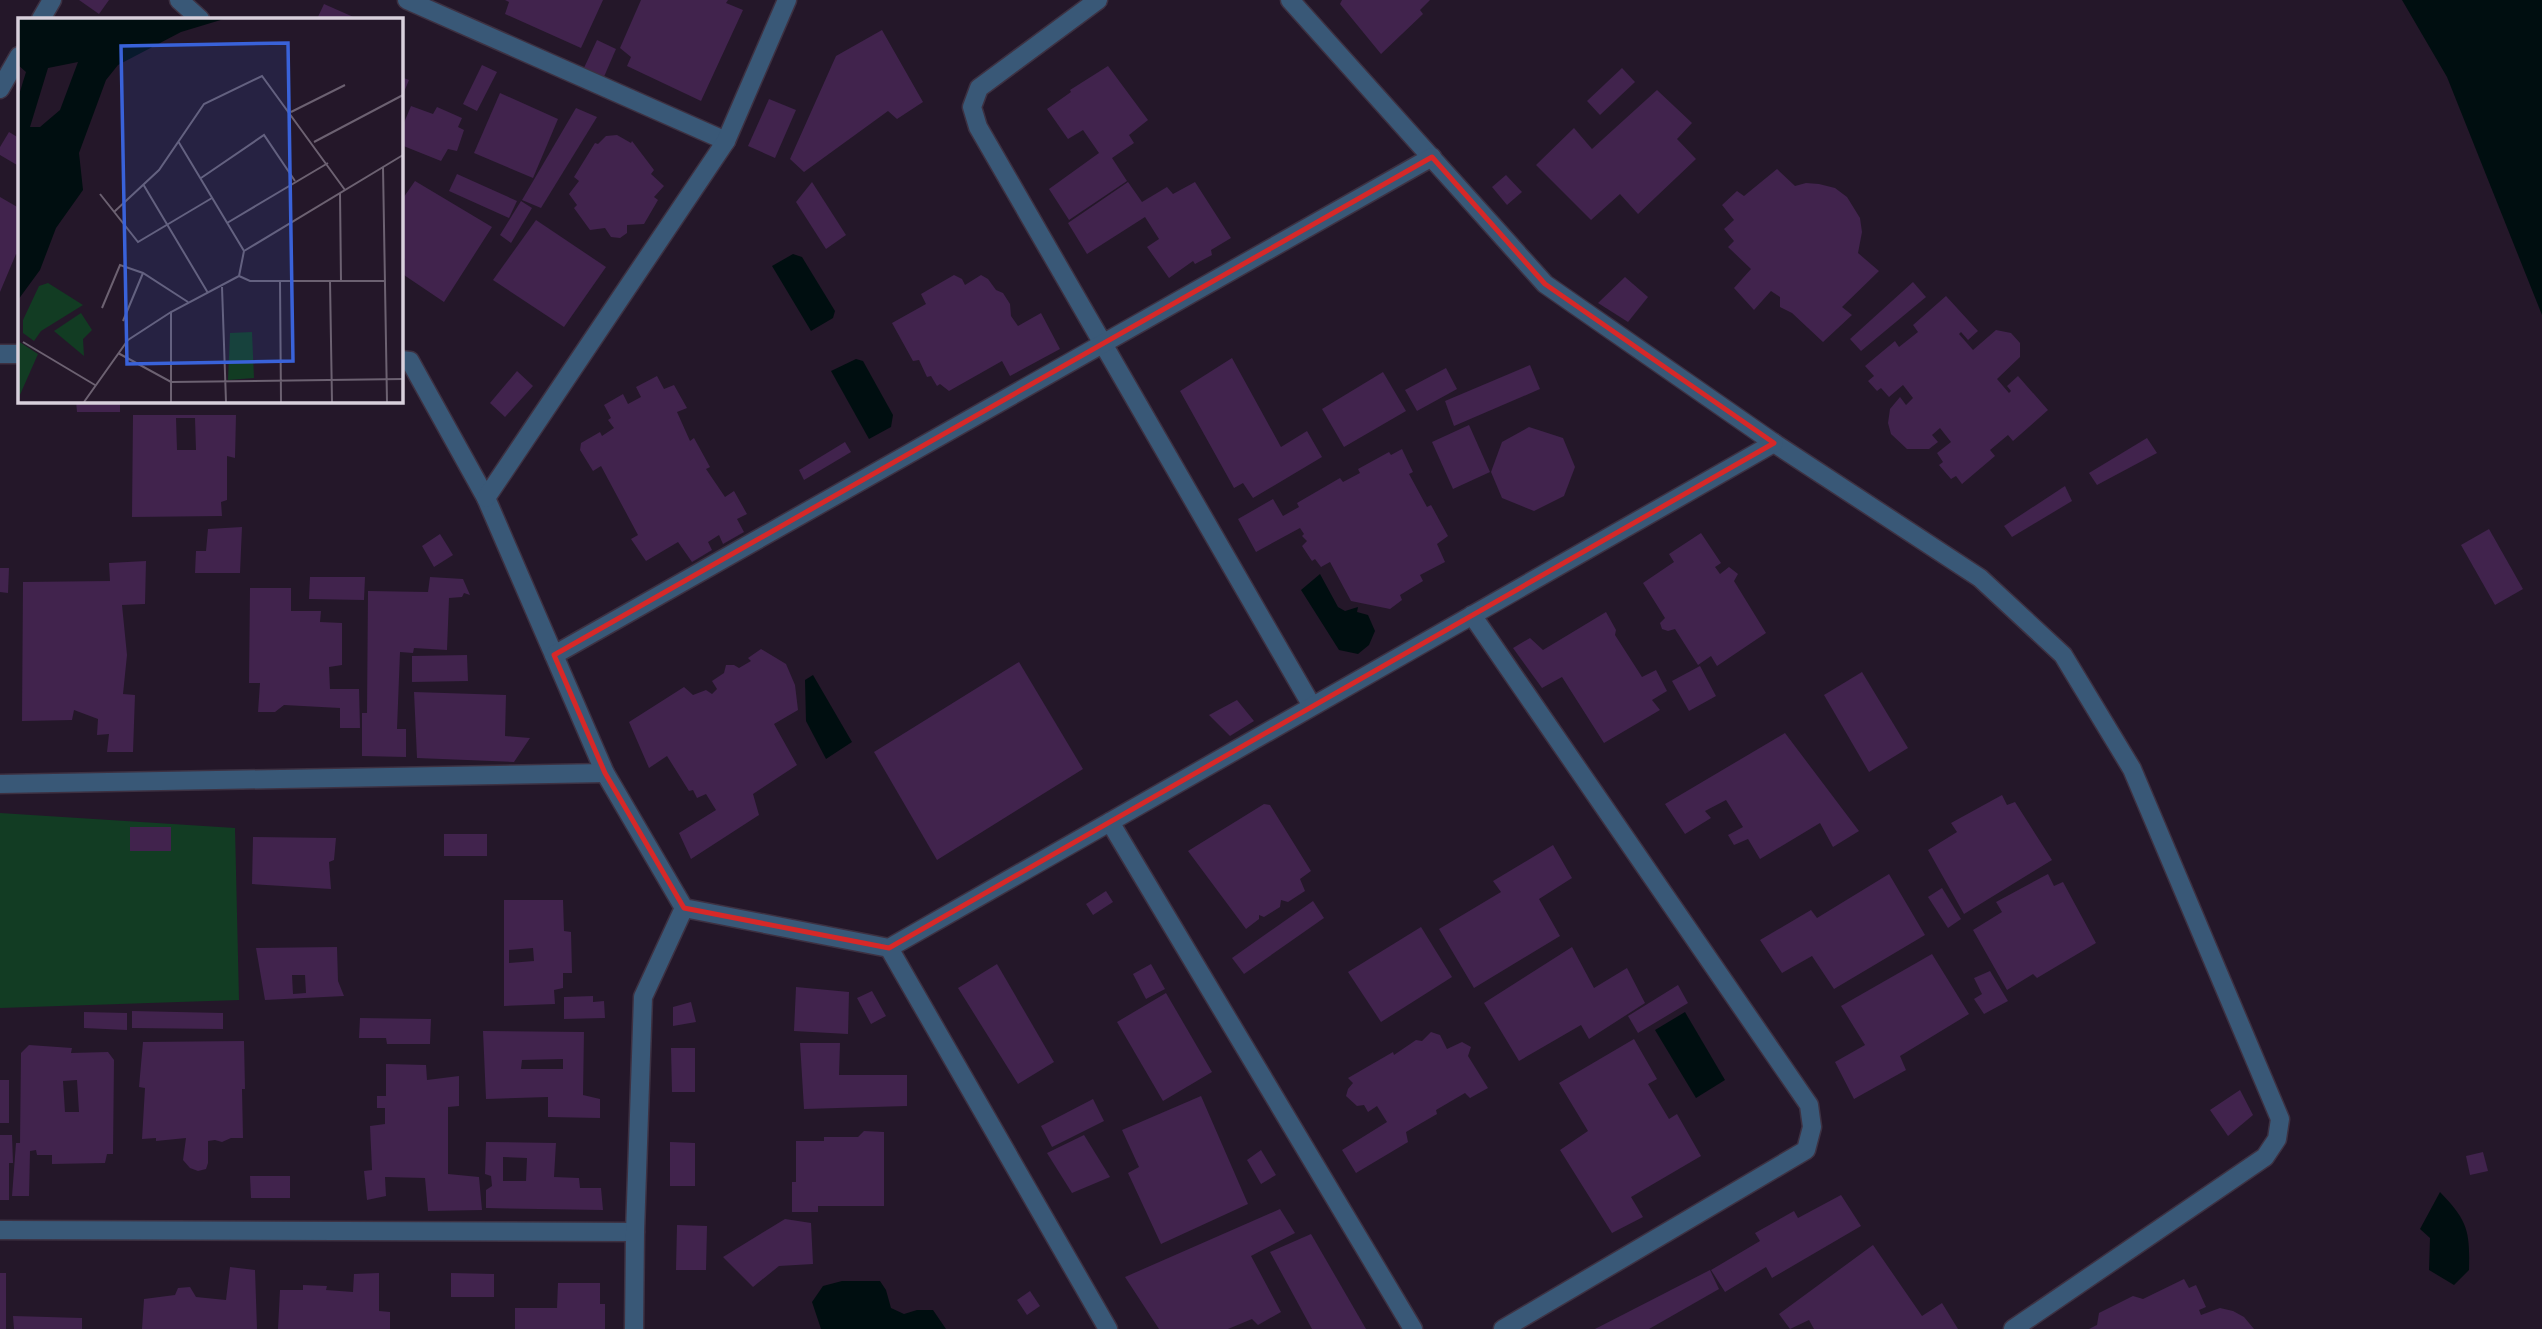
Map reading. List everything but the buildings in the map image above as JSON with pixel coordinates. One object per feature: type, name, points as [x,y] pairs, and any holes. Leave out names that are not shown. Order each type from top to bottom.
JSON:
[{"type":"street","points":[[42,18],[52,0]]},
{"type":"street","points":[[179,0],[200,18]]},
{"type":"street","points":[[407,0],[726,141]]},
{"type":"street","points":[[486,498],[726,141],[787,0]]},
{"type":"street","points":[[1098,0],[979,88],[972,107],[978,127],[1312,706]]},
{"type":"street","points":[[1290,0],[1545,284],[1774,443],[1980,578],[2063,655],[2132,769],[2280,1119],[2277,1139],[2265,1157],[2012,1329]]},
{"type":"street","points":[[0,89],[18,58]]},
{"type":"street","points":[[554,655],[1432,157]]},
{"type":"street","points":[[0,354],[18,354]]},
{"type":"street","points":[[405,361],[486,498],[605,773],[684,908],[889,948],[1774,443]]},
{"type":"street","points":[[1472,615],[1809,1105],[1812,1127],[1806,1150],[1503,1329]]},
{"type":"street","points":[[0,784],[605,773]]},
{"type":"street","points":[[1110,822],[1413,1329]]},
{"type":"street","points":[[634,1329],[643,997],[684,908]]},
{"type":"street","points":[[889,948],[1108,1329]]},
{"type":"street","points":[[0,1230],[635,1232]]},
{"type":"highlighted area","points":[[1432,157],[1545,284],[1774,443],[889,948],[684,908],[605,773],[554,655]]},
{"type":"green space","points":[[0,813],[235,828],[239,1000],[0,1008]]},
{"type":"shaded area","points":[[2402,0],[2542,0],[2542,315],[2447,77]]},
{"type":"shaded area","points":[[793,254],[802,257],[835,311],[833,318],[811,331],[772,266]]},
{"type":"shaded area","points":[[856,359],[863,361],[893,415],[891,427],[869,439],[831,371]]},
{"type":"shaded area","points":[[1320,574],[1338,607],[1345,611],[1358,607],[1357,612],[1368,615],[1375,631],[1369,645],[1358,654],[1339,650],[1301,590]]},
{"type":"shaded area","points":[[813,675],[852,742],[826,759],[806,721],[805,680]]},
{"type":"shaded area","points":[[1685,1012],[1725,1080],[1696,1098],[1655,1030]]},
{"type":"shaded area","points":[[2440,1192],[2462,1219],[2468,1236],[2469,1270],[2454,1285],[2429,1270],[2430,1238],[2420,1229]]},
{"type":"shaded area","points":[[842,1281],[880,1281],[886,1290],[891,1308],[904,1314],[917,1310],[933,1310],[946,1329],[821,1329],[812,1302],[823,1286]]}]
